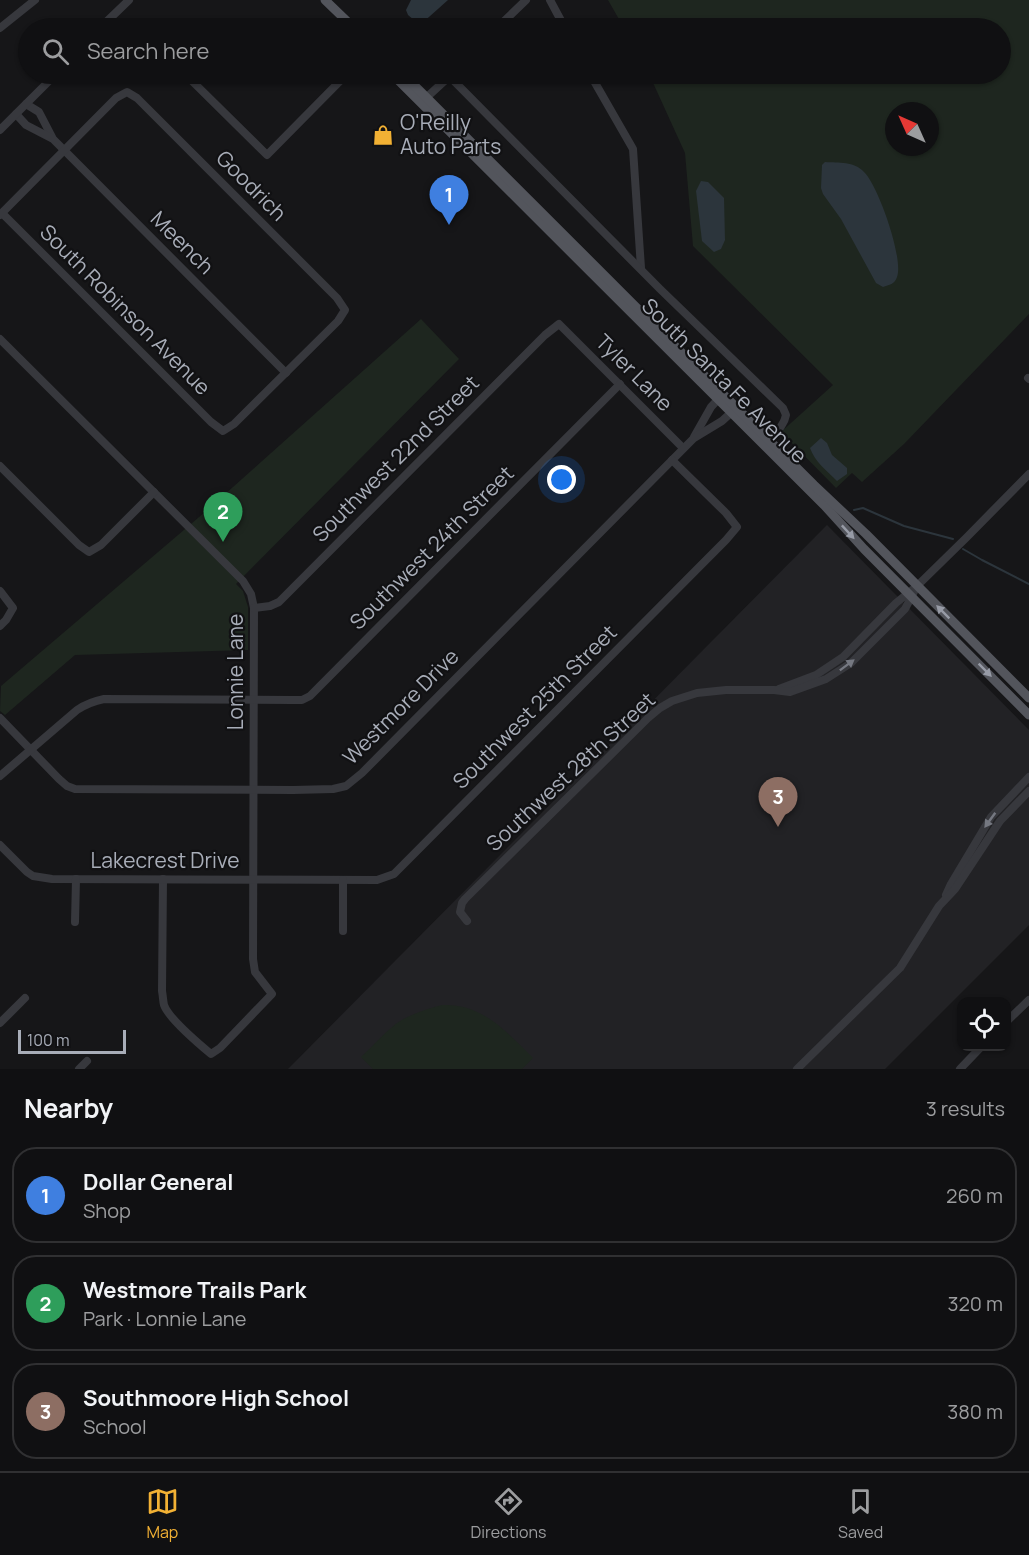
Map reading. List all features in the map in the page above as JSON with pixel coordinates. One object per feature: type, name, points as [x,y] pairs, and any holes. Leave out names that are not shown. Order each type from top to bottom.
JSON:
[{"type":"main road","points":[[324,0],[343,18]]},
{"type":"main road","name":"South Santa Fe Avenue","points":[[402,84],[734,411],[864,549],[1029,715]]},
{"type":"main road","name":"South Santa Fe Avenue","points":[[413,84],[720,397]]},
{"type":"main road","name":"South Santa Fe Avenue","points":[[734,411],[769,440],[1029,698]]},
{"type":"street","points":[[0,28],[35,0]]},
{"type":"street","points":[[110,18],[129,0]]},
{"type":"street","points":[[507,18],[526,0]]},
{"type":"street","points":[[549,0],[559,18]]},
{"type":"street","points":[[0,130],[46,84]]},
{"type":"street","points":[[195,84],[267,155],[337,84]]},
{"type":"street","points":[[427,97],[441,84]]},
{"type":"street","points":[[460,84],[783,408],[786,415],[785,421],[769,440]]},
{"type":"street","points":[[596,84],[633,149],[641,268]]},
{"type":"street","name":"Goodrich","points":[[64,151],[116,98],[127,92],[137,98],[337,298],[345,310],[338,321],[286,372]]},
{"type":"street","name":"Meench","points":[[26,104],[39,112],[53,139],[64,151],[286,372]]},
{"type":"street","name":"Meench","points":[[16,114],[26,125],[53,139]]},
{"type":"street","points":[[1,214],[64,151]]},
{"type":"street","name":"South Robinson Avenue","points":[[1,214],[211,422],[223,431],[234,424],[286,372]]},
{"type":"street","name":"Tyler Lane","points":[[559,324],[683,448]]},
{"type":"street","name":"Southwest 22nd Street","points":[[254,608],[279,602],[545,335],[559,324]]},
{"type":"street","name":"Lonnie Lane","points":[[0,339],[243,581],[250,594],[254,608],[253,967],[272,994],[220,1048],[211,1054],[174,1019],[164,1005],[162,991],[163,879]]},
{"type":"street","name":"Southwest 24th Street","points":[[0,776],[77,710],[96,700],[302,700],[310,696],[620,384]]},
{"type":"street","name":"Westmore Drive","points":[[694,438],[720,397]]},
{"type":"street","name":"Westmore Drive","points":[[0,718],[59,779],[75,789],[253,790],[333,789],[346,786],[683,448],[734,411]]},
{"type":"street","name":"Southwest 25th Street","points":[[343,880],[383,879],[400,869],[737,527],[726,513],[672,460]]},
{"type":"street","points":[[0,466],[79,545],[89,552],[101,545],[154,492]]},
{"type":"street","name":"Southwest 28th Street","points":[[467,921],[460,912],[465,899],[660,708],[687,695],[710,690],[774,690],[816,675],[835,664],[910,595],[1029,474]]},
{"type":"street","points":[[0,591],[13,608],[0,626]]},
{"type":"street","points":[[797,1069],[900,968],[944,899],[988,822],[1029,777]]},
{"type":"street","points":[[944,899],[955,889],[1000,821],[1029,790]]},
{"type":"street","name":"Lakecrest Drive","points":[[0,845],[33,876],[52,879],[343,880]]},
{"type":"street","points":[[75,922],[76,879]]},
{"type":"street","points":[[343,880],[343,931]]},
{"type":"street","points":[[0,1023],[25,999]]},
{"type":"street","points":[[1011,1017],[1029,1000]]},
{"type":"street","points":[[960,1069],[978,1051]]},
{"type":"street","points":[[78,1069],[87,1061]]},
{"type":"shaded area","points":[[411,0],[448,0],[428,18],[412,18],[406,10]]},
{"type":"shaded area","points":[[608,0],[1029,0],[1029,314],[904,444],[862,482],[852,473],[836,488],[781,432],[833,385],[693,246],[685,153],[654,84],[1011,84],[1011,18],[618,18]]},
{"type":"shaded area","points":[[825,162],[856,166],[870,180],[882,206],[897,255],[897,277],[892,284],[883,287],[876,283],[841,219],[823,194],[822,165]]},
{"type":"shaded area","points":[[701,181],[708,182],[724,198],[725,240],[721,249],[714,252],[702,241],[696,191]]},
{"type":"shaded area","points":[[421,319],[459,359],[236,584],[243,591],[248,607],[248,650],[75,655],[5,715],[0,711],[1,686],[205,512]]},
{"type":"shaded area","points":[[821,438],[827,443],[832,455],[847,468],[847,474],[837,481],[818,462],[810,448]]},
{"type":"shaded area","points":[[827,525],[1029,730],[1029,925],[885,1069],[288,1069]]},
{"type":"shaded area","points":[[442,1005],[456,1006],[482,1014],[503,1029],[533,1058],[522,1069],[373,1069],[361,1057],[397,1023],[413,1014]]},
{"type":"waterway","points":[[854,510],[863,508],[904,526],[953,539]]},
{"type":"waterway","points":[[963,549],[1029,584]]},
{"type":"place","name":"O'Reilly Auto Parts","points":[[383,135]]},
{"type":"place","name":"Dollar General","points":[[449,225]]},
{"type":"place","name":"Westmore Trails Park","points":[[223,542]]},
{"type":"place","name":"Southmoore High School","points":[[778,827]]}]
